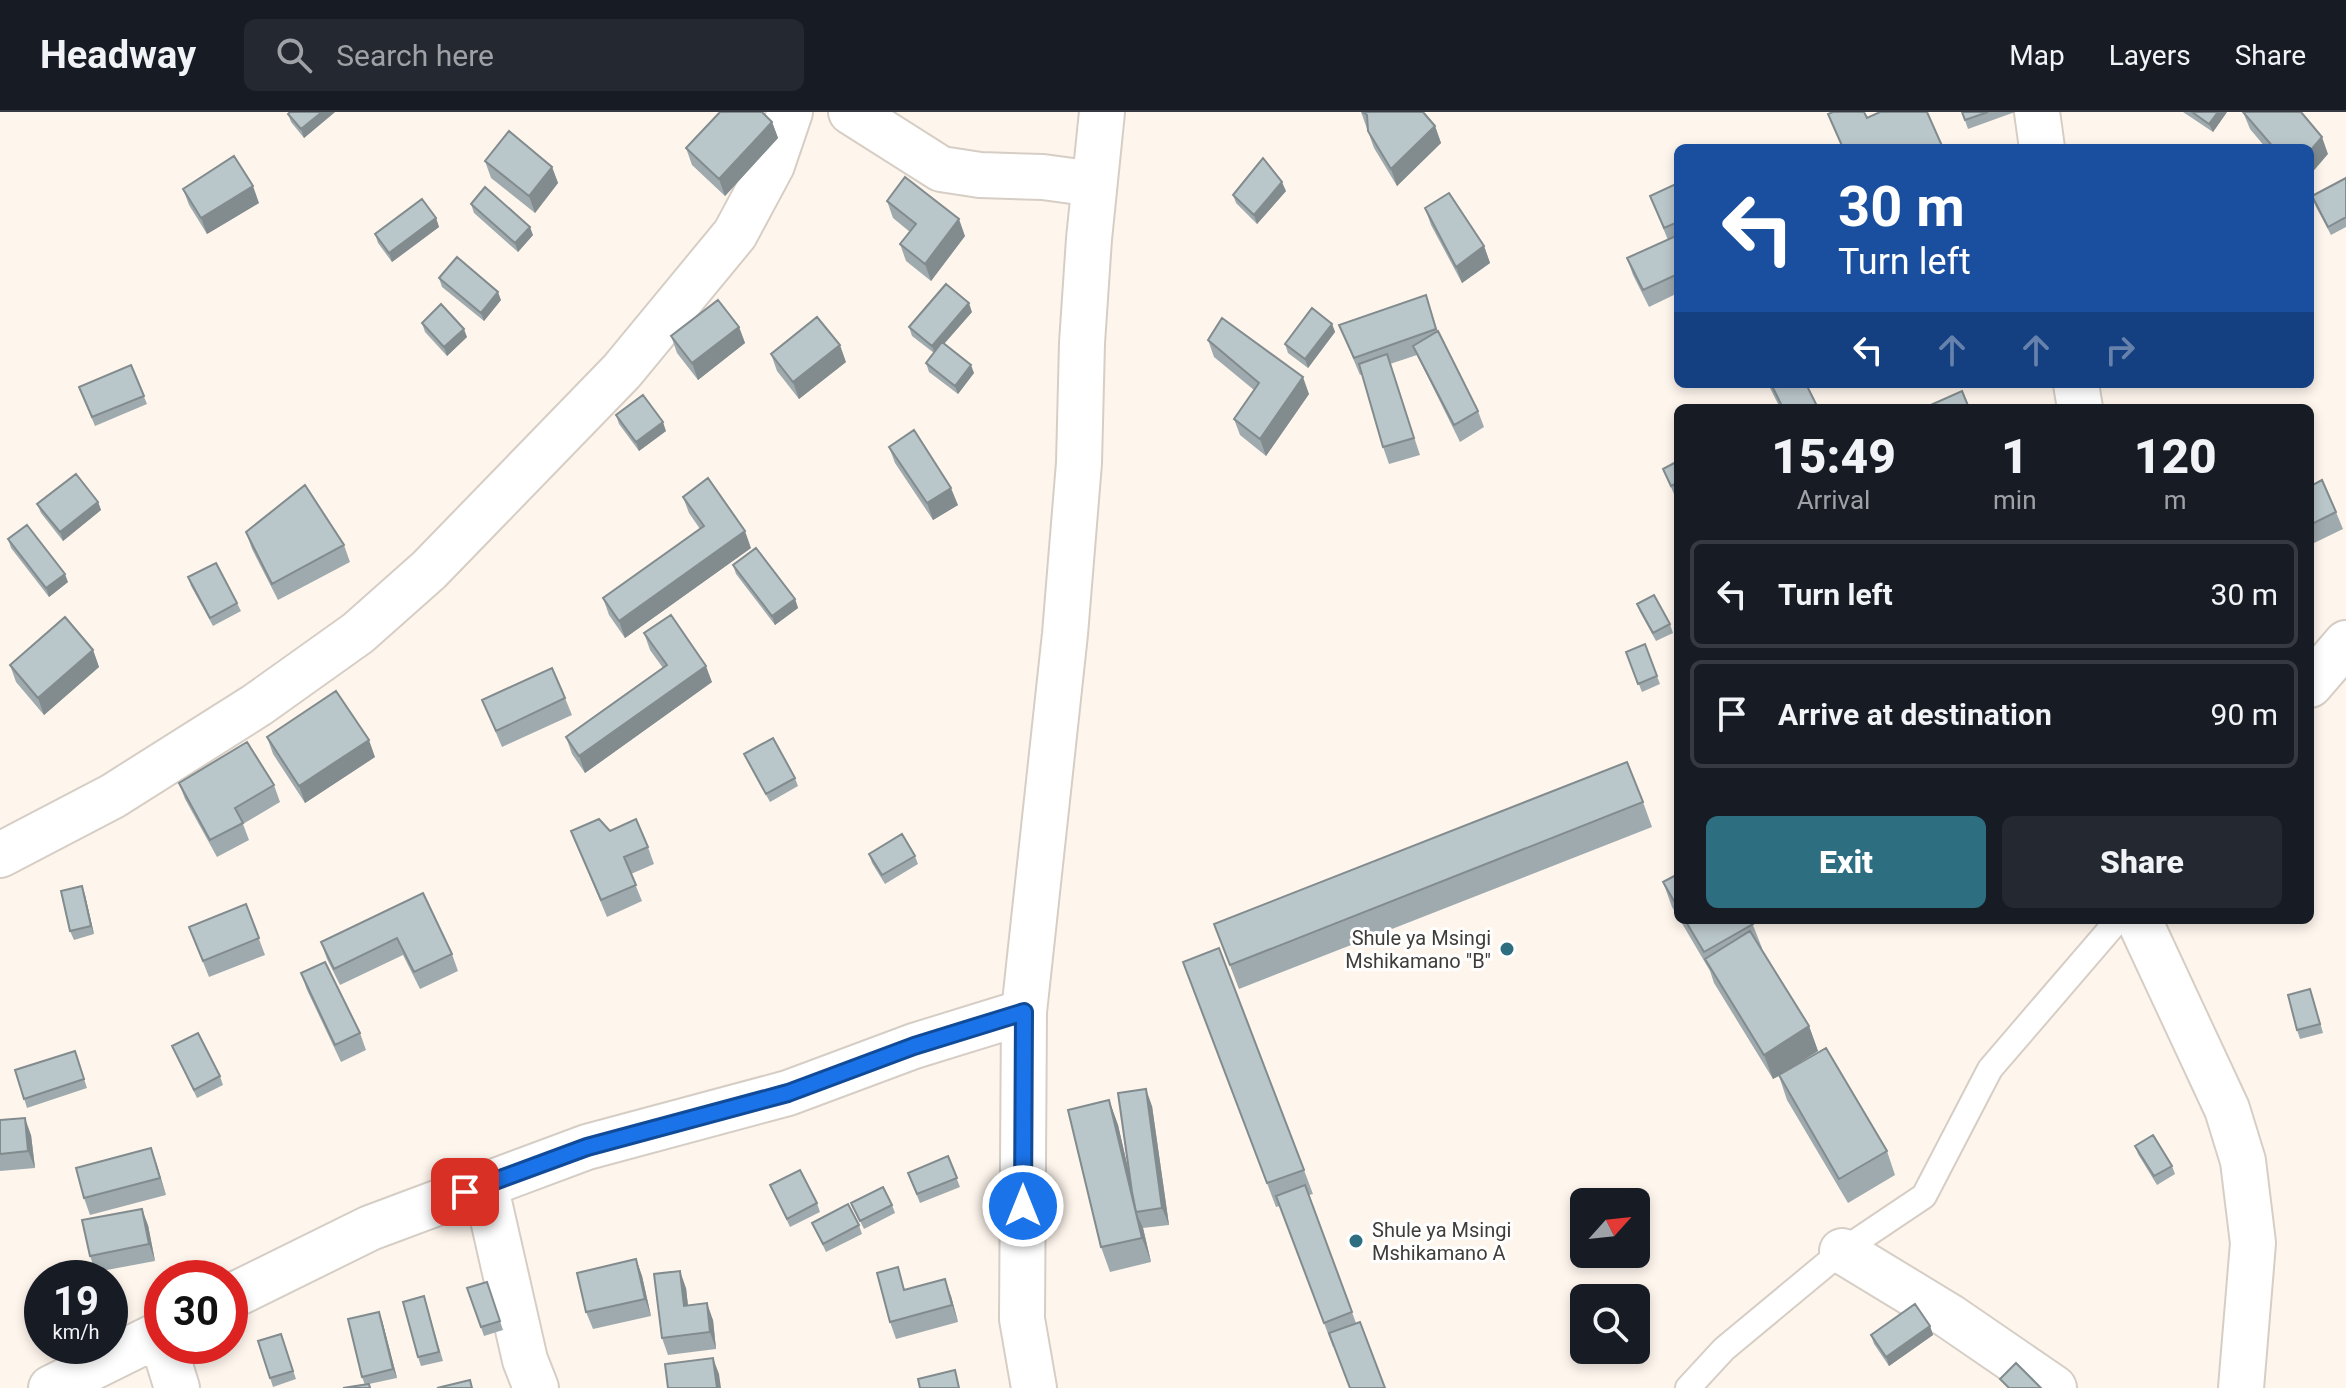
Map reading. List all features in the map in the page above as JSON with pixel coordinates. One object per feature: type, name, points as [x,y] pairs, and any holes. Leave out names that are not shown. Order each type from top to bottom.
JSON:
[{"type":"street","points":[[0,855],[113,796],[257,705],[358,633],[429,570],[622,371],[735,234],[772,165],[790,112]]},
{"type":"street","points":[[851,112],[941,169],[1094,184]]},
{"type":"street","points":[[1034,1388],[1022,1319],[1024,1012],[1065,634],[1077,494],[1082,343],[1102,112]]},
{"type":"street","points":[[2037,112],[2041,144]]},
{"type":"street","points":[[2141,924],[2227,1109],[2243,1161],[2253,1243],[2241,1388]]},
{"type":"street","points":[[248,1288],[370,1228],[587,1147],[788,1093],[914,1046],[1024,1012]]},
{"type":"street","points":[[485,1184],[525,1360],[536,1388]]},
{"type":"street","points":[[1842,1251],[1949,1316],[2054,1388]]},
{"type":"street","points":[[51,1388],[144,1345]]},
{"type":"street","points":[[170,1364],[177,1388]]},
{"type":"lane","points":[[1688,1388],[1724,1349],[1842,1251],[1924,1196],[1990,1069],[2115,924]]},
{"type":"building","points":[[322,112],[301,129],[288,114]]},
{"type":"building","points":[[720,112],[762,112],[772,122],[719,179],[686,148]]},
{"type":"building","points":[[1363,112],[1423,112],[1435,126],[1391,169],[1368,131],[1367,115]]},
{"type":"building","points":[[1864,112],[1867,118],[1880,112],[1927,112],[1941,144],[1841,144],[1828,114]]},
{"type":"building","points":[[1962,112],[1988,112],[1965,120]]},
{"type":"building","points":[[2192,112],[2218,112],[2209,124]]},
{"type":"building","points":[[2243,112],[2301,112],[2322,137],[2314,146],[2271,144]]},
{"type":"building","points":[[509,131],[552,167],[529,196],[485,161]]},
{"type":"building","points":[[234,156],[253,186],[201,218],[183,189]]},
{"type":"building","points":[[1263,158],[1282,182],[1254,215],[1233,195]]},
{"type":"building","points":[[905,177],[959,219],[925,264],[900,244],[916,224],[887,201]]},
{"type":"building","points":[[2346,178],[2346,217],[2328,227],[2314,195]]},
{"type":"building","points":[[1674,185],[1674,224],[1664,228],[1650,196]]},
{"type":"building","points":[[485,187],[530,227],[515,243],[471,204]]},
{"type":"building","points":[[1449,193],[1484,246],[1456,267],[1425,208]]},
{"type":"building","points":[[422,199],[436,218],[389,253],[375,234]]},
{"type":"building","points":[[1674,237],[1674,276],[1643,290],[1627,258]]},
{"type":"building","points":[[457,257],[498,292],[481,313],[439,278]]},
{"type":"building","points":[[946,284],[969,303],[932,346],[909,327]]},
{"type":"building","points":[[1426,295],[1436,329],[1354,358],[1339,325]]},
{"type":"building","points":[[718,300],[739,327],[692,363],[671,336]]},
{"type":"building","points":[[441,304],[464,329],[444,347],[422,323]]},
{"type":"building","points":[[1312,308],[1332,324],[1305,359],[1285,344]]},
{"type":"building","points":[[817,317],[840,345],[793,382],[771,354]]},
{"type":"building","points":[[1222,318],[1303,377],[1260,439],[1234,419],[1259,383],[1208,340]]},
{"type":"building","points":[[1438,331],[1478,411],[1454,425],[1413,346]]},
{"type":"building","points":[[942,342],[971,365],[955,386],[926,363]]},
{"type":"building","points":[[1387,354],[1414,438],[1383,447],[1359,364]]},
{"type":"building","points":[[131,365],[144,396],[92,417],[79,387]]},
{"type":"building","points":[[1773,388],[1808,388],[1816,404],[1781,404]]},
{"type":"building","points":[[1962,391],[1967,404],[1933,404]]},
{"type":"building","points":[[643,395],[663,422],[636,442],[616,415]]},
{"type":"building","points":[[914,430],[951,488],[927,503],[889,447]]},
{"type":"building","points":[[1674,463],[1674,484],[1671,486],[1663,469]]},
{"type":"building","points":[[76,474],[98,502],[60,532],[37,504]]},
{"type":"building","points":[[708,478],[745,531],[619,621],[603,598],[704,526],[683,497]]},
{"type":"building","points":[[2322,480],[2336,512],[2314,523],[2314,484]]},
{"type":"building","points":[[305,485],[344,545],[272,584],[246,532]]},
{"type":"building","points":[[27,525],[65,574],[46,588],[8,539]]},
{"type":"building","points":[[756,548],[795,599],[772,616],[733,565]]},
{"type":"building","points":[[216,563],[237,603],[210,618],[188,577]]},
{"type":"building","points":[[1654,595],[1670,624],[1653,633],[1637,604]]},
{"type":"building","points":[[671,615],[706,666],[579,756],[566,737],[667,665],[644,633]]},
{"type":"building","points":[[65,617],[93,650],[38,698],[10,665]]},
{"type":"building","points":[[1645,644],[1657,676],[1638,684],[1626,652]]},
{"type":"building","points":[[552,668],[565,698],[496,731],[482,700]]},
{"type":"building","points":[[336,691],[369,740],[299,786],[267,737]]},
{"type":"building","points":[[773,738],[795,778],[766,794],[744,754]]},
{"type":"building","points":[[247,742],[274,785],[235,808],[243,823],[210,840],[179,783]]},
{"type":"building","points":[[1627,762],[1643,802],[1230,965],[1214,924]]},
{"type":"building","points":[[599,819],[610,831],[636,819],[648,847],[624,857],[636,885],[601,900],[571,831]]},
{"type":"building","points":[[902,834],[915,856],[882,875],[869,854]]},
{"type":"building","points":[[1674,876],[1674,901],[1663,882]]},
{"type":"building","points":[[82,886],[91,926],[70,931],[61,891]]},
{"type":"building","points":[[423,893],[452,954],[414,972],[397,938],[334,969],[321,942]]},
{"type":"building","points":[[246,904],[259,938],[203,961],[189,927]]},
{"type":"building","points":[[1687,924],[1753,924],[1704,952]]},
{"type":"building","points":[[1750,931],[1809,1026],[1764,1055],[1705,959]]},
{"type":"building","points":[[1219,948],[1304,1170],[1267,1183],[1183,962]]},
{"type":"building","points":[[325,962],[360,1033],[335,1045],[301,973]]},
{"type":"building","points":[[2310,989],[2320,1024],[2297,1030],[2288,995]]},
{"type":"building","points":[[198,1033],[220,1076],[194,1090],[172,1046]]},
{"type":"building","points":[[1826,1048],[1887,1151],[1839,1179],[1779,1075]]},
{"type":"building","points":[[75,1051],[84,1079],[24,1099],[15,1070]]},
{"type":"building","points":[[1146,1089],[1162,1208],[1136,1212],[1118,1093]]},
{"type":"building","points":[[1109,1100],[1142,1238],[1101,1247],[1068,1110]]},
{"type":"building","points":[[25,1118],[28,1151],[0,1154],[0,1120]]},
{"type":"building","points":[[2153,1135],[2172,1166],[2154,1176],[2135,1146]]},
{"type":"building","points":[[151,1148],[160,1178],[84,1198],[76,1168]]},
{"type":"building","points":[[948,1156],[957,1178],[917,1194],[908,1173]]},
{"type":"building","points":[[800,1170],[817,1203],[787,1219],[770,1185]]},
{"type":"building","points":[[1305,1185],[1352,1312],[1324,1323],[1276,1196]]},
{"type":"building","points":[[883,1187],[892,1205],[860,1221],[851,1203]]},
{"type":"building","points":[[848,1204],[859,1225],[823,1244],[812,1223]]},
{"type":"building","points":[[142,1209],[149,1244],[90,1256],[82,1220]]},
{"type":"building","points":[[636,1259],[645,1299],[586,1312],[577,1273]]},
{"type":"building","points":[[898,1267],[904,1290],[945,1279],[952,1305],[890,1322],[877,1273]]},
{"type":"building","points":[[680,1271],[684,1306],[707,1303],[710,1332],[662,1338],[654,1274]]},
{"type":"building","points":[[487,1282],[500,1321],[481,1327],[467,1288]]},
{"type":"building","points":[[424,1296],[439,1352],[418,1357],[403,1302]]},
{"type":"building","points":[[1915,1304],[1930,1326],[1886,1357],[1871,1335]]},
{"type":"building","points":[[379,1312],[393,1369],[362,1377],[348,1319]]},
{"type":"building","points":[[1360,1322],[1385,1388],[1350,1388],[1329,1333]]},
{"type":"building","points":[[281,1334],[293,1371],[270,1378],[258,1341]]},
{"type":"building","points":[[713,1358],[717,1388],[668,1388],[665,1364]]},
{"type":"building","points":[[2016,1363],[2041,1388],[2009,1388],[2000,1379]]},
{"type":"building","points":[[955,1370],[959,1388],[920,1388],[918,1379]]},
{"type":"building","points":[[470,1380],[472,1388],[437,1388]]},
{"type":"building","points":[[369,1384],[370,1388],[343,1388]]},
{"type":"place","name":"Shule ya Msingi Mshikamano \"B\"","points":[[1507,949]]},
{"type":"place","name":"Shule ya Msingi Mshikamano A","points":[[1356,1241]]},
{"type":"route","points":[[465,1192],[587,1147],[788,1093],[914,1046],[1024,1012],[1023,1206]]}]
